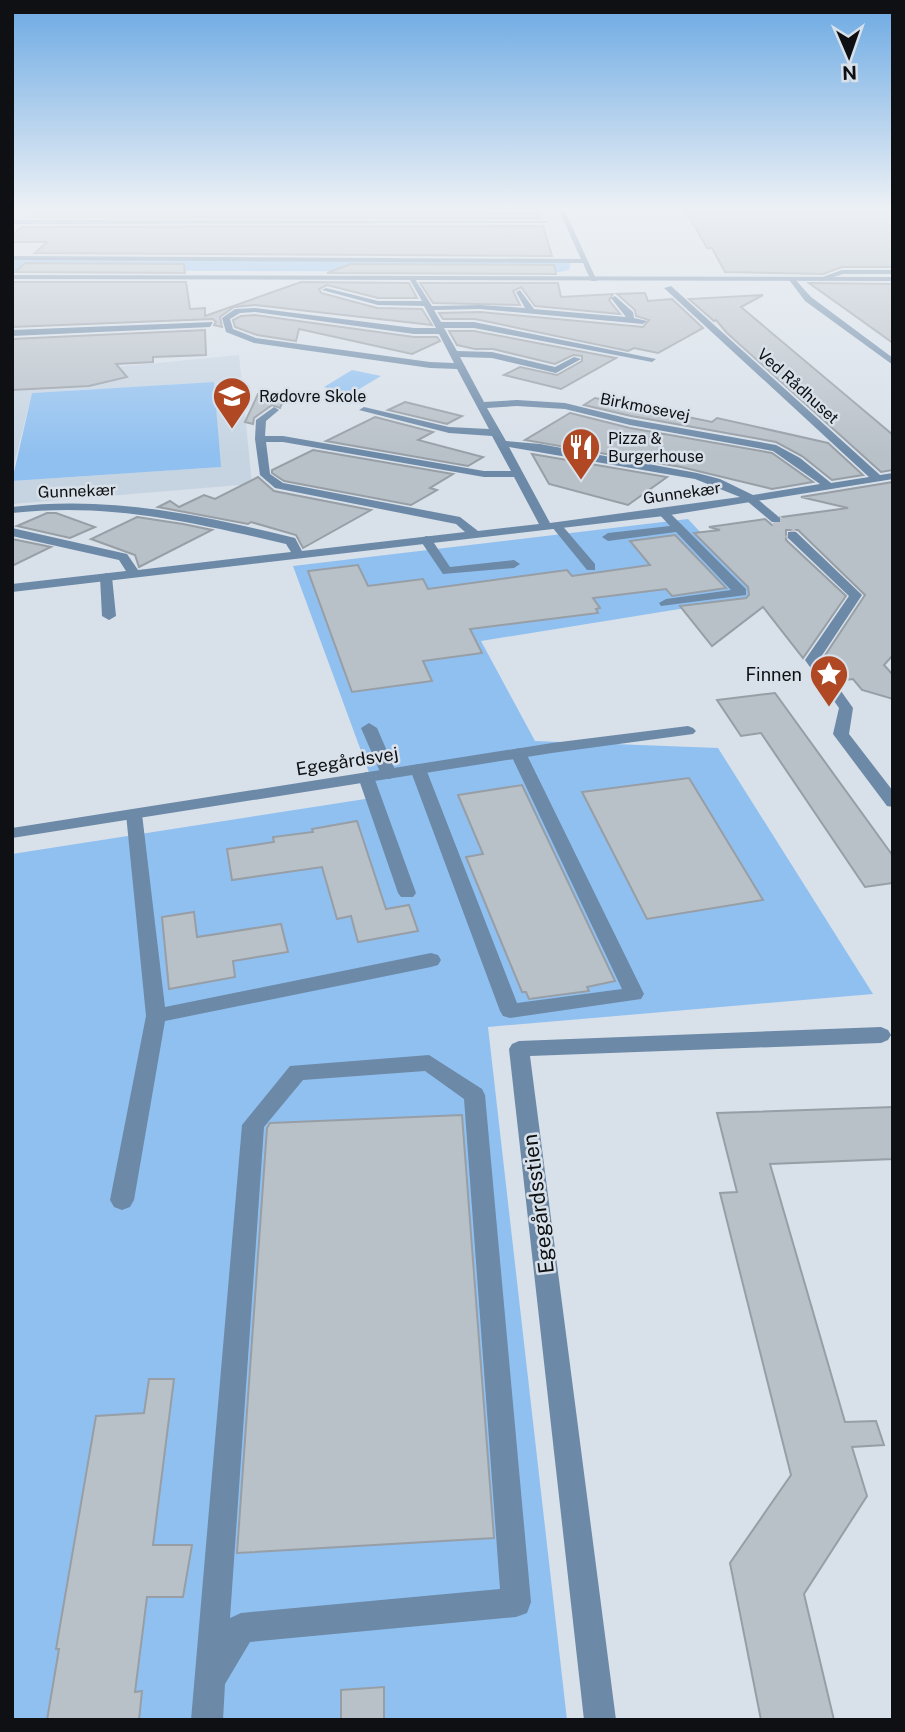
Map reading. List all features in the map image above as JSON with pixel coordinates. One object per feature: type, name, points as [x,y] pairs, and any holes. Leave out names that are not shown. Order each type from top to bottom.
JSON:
[{"type":"street","points":[[333,292],[378,303],[481,307],[643,321]]},
{"type":"street","points":[[421,292],[519,474],[551,525],[591,567]]},
{"type":"street","points":[[520,292],[531,311]]},
{"type":"street","name":"Ved Rådhuset","points":[[672,292],[877,478]]},
{"type":"street","points":[[801,292],[893,362]]},
{"type":"street","points":[[615,298],[630,314],[630,320]]},
{"type":"street","points":[[462,366],[430,365],[254,340],[229,330],[226,318],[237,311],[255,310],[414,331],[474,326],[652,359]]},
{"type":"street","points":[[12,332],[210,324]]},
{"type":"street","points":[[455,354],[492,355],[556,370],[577,359]]},
{"type":"street","name":"Birkmosevej","points":[[482,405],[517,403],[565,406],[630,422],[776,448],[830,487]]},
{"type":"street","points":[[287,414],[269,409],[261,420],[260,439],[265,475],[279,486],[460,521],[474,534]]},
{"type":"street","points":[[364,410],[449,430],[497,433]]},
{"type":"street","points":[[260,439],[283,439],[484,474],[519,474]]},
{"type":"street","points":[[503,444],[536,446],[728,485],[751,499],[776,520]]},
{"type":"street","name":"Gunnekær","points":[[12,588],[664,513],[893,476]]},
{"type":"street","name":"Gunnekær","points":[[12,510],[99,504],[142,508],[291,541],[298,555]]},
{"type":"street","points":[[664,513],[741,593],[666,603]]},
{"type":"street","points":[[608,537],[678,528]]},
{"type":"street","points":[[12,532],[123,557],[134,574]]},
{"type":"street","points":[[792,535],[856,595],[812,660],[846,708],[841,734],[893,803]]},
{"type":"street","points":[[426,540],[447,571],[514,564]]},
{"type":"street","points":[[106,577],[109,616]]},
{"type":"street","points":[[369,728],[389,774]]},
{"type":"street","name":"Egegårdsvej","points":[[12,832],[518,753],[688,731]]},
{"type":"street","points":[[418,769],[510,1011],[634,994],[518,753]]},
{"type":"street","points":[[366,777],[407,893]]},
{"type":"street","points":[[122,1200],[156,1016],[134,814]]},
{"type":"street","points":[[156,1016],[431,960]]},
{"type":"street","name":"Egegårdsstien","points":[[600,1720],[519,1049],[881,1035]]},
{"type":"street","points":[[207,1720],[210,1681],[253,1125],[297,1072],[429,1063],[474,1094],[516,1602],[241,1628],[210,1681]]},
{"type":"shaded area","name":"Rødovre Skole","points":[[239,355],[252,484],[12,504],[12,481],[220,467],[214,382],[32,393],[12,472],[12,369],[64,372]]},
{"type":"shaded area","points":[[352,370],[381,376],[351,394],[324,387]]},
{"type":"shaded area","points":[[214,382],[221,467],[12,481],[32,393]]},
{"type":"shaded area","points":[[688,519],[760,596],[481,641],[535,741],[718,748],[873,994],[488,1027],[567,1720],[12,1720],[12,854],[378,797],[293,566]]},
{"type":"building","points":[[12,292],[187,292],[190,309],[205,308],[205,316],[273,292],[320,292],[377,308],[422,309],[432,325],[255,305],[234,307],[220,317],[222,327],[214,325],[216,322],[213,319],[12,327]]},
{"type":"building","points":[[354,292],[414,292],[417,298],[378,298]]},
{"type":"building","points":[[426,292],[513,292],[520,305],[433,303]]},
{"type":"building","points":[[525,292],[560,292],[561,297],[613,294],[609,300],[620,314],[535,306]]},
{"type":"building","points":[[821,292],[893,292],[893,343]]},
{"type":"building","points":[[645,293],[648,301],[672,299],[703,328],[658,353],[634,348],[628,351],[475,319],[443,319],[439,313],[480,312],[643,327],[649,320],[636,316],[635,310],[617,294]]},
{"type":"building","points":[[763,295],[741,307],[893,435],[893,470],[881,472],[727,333],[716,320],[689,299]]},
{"type":"building","points":[[255,315],[414,337],[437,337],[440,341],[412,354],[299,329],[296,341],[257,335],[235,327],[233,320],[241,316]]},
{"type":"building","points":[[205,330],[206,355],[153,357],[153,362],[116,364],[127,377],[89,386],[12,390],[12,339]]},
{"type":"building","points":[[449,331],[474,331],[616,358],[561,389],[504,375],[520,367],[557,375],[582,361],[582,356],[573,355],[555,364],[493,349],[475,349],[457,345]]},
{"type":"building","points":[[258,394],[286,394],[280,408],[272,405],[254,418],[253,424],[245,422]]},
{"type":"building","points":[[595,398],[712,422],[717,418],[828,443],[863,475],[832,480],[802,456],[776,442],[584,405]]},
{"type":"building","points":[[405,402],[462,416],[447,424],[388,410]]},
{"type":"building","points":[[570,413],[630,428],[772,453],[813,482],[772,489],[681,467],[525,440]]},
{"type":"building","points":[[375,417],[433,432],[418,440],[483,457],[468,466],[326,441]]},
{"type":"building","points":[[313,450],[453,474],[430,488],[437,490],[411,505],[284,481],[272,473],[272,470]]},
{"type":"building","points":[[532,454],[667,477],[628,505],[549,484]]},
{"type":"building","points":[[258,477],[274,491],[371,510],[303,548],[296,535],[251,522],[248,524],[158,507],[170,501],[179,507],[204,495],[215,499]]},
{"type":"building","points":[[893,482],[893,655],[884,665],[893,675],[893,699],[862,690],[853,679],[837,681],[822,660],[865,595],[798,530],[786,530],[786,540],[846,596],[803,658],[763,607],[712,646],[680,606],[746,598],[749,595],[748,587],[694,533],[720,530],[709,527],[765,519],[772,525],[780,525],[782,517],[848,508],[801,497]]},
{"type":"building","points":[[47,513],[56,513],[95,527],[70,538],[17,526]]},
{"type":"building","points":[[137,517],[212,530],[139,567],[135,555],[91,539]]},
{"type":"building","points":[[675,535],[726,588],[672,596],[666,589],[593,598],[600,608],[596,609],[598,613],[470,629],[482,653],[423,661],[432,681],[352,692],[308,571],[358,565],[368,586],[423,579],[428,589],[567,570],[572,576],[650,565],[630,541]]},
{"type":"building","points":[[12,539],[51,547],[12,566]]},
{"type":"building","points":[[775,693],[893,856],[893,883],[865,887],[761,733],[741,736],[717,700]]},
{"type":"building","points":[[689,778],[763,900],[647,919],[582,792]]},
{"type":"building","points":[[522,785],[615,981],[587,987],[589,991],[529,999],[526,992],[522,992],[466,857],[483,854],[458,795]]},
{"type":"building","points":[[357,821],[386,909],[409,905],[418,931],[358,942],[351,916],[337,919],[322,867],[232,880],[227,849],[274,842],[273,837],[313,832],[312,829]]},
{"type":"building","points":[[194,912],[197,937],[281,924],[288,952],[233,961],[235,977],[169,989],[162,917]]},
{"type":"building","points":[[893,1107],[893,1159],[770,1164],[845,1422],[876,1421],[884,1445],[852,1447],[867,1496],[804,1594],[834,1720],[761,1720],[730,1563],[791,1475],[720,1193],[737,1192],[717,1113]]},
{"type":"building","points":[[462,1115],[494,1538],[237,1553],[267,1128],[270,1123]]},
{"type":"building","points":[[149,1379],[174,1379],[153,1545],[192,1545],[183,1597],[147,1597],[135,1692],[142,1691],[139,1720],[47,1720],[59,1649],[56,1649],[96,1416],[144,1413]]},
{"type":"building","points":[[384,1687],[384,1720],[341,1720],[341,1690]]},
{"type":"tunnel","points":[[776,520],[792,535]]},
{"type":"place","name":"Rødovre Skole","points":[[232,430]]},
{"type":"place","name":"Pizza & Burgerhouse","points":[[581,481]]},
{"type":"place","name":"Finnen","points":[[829,708]]}]
